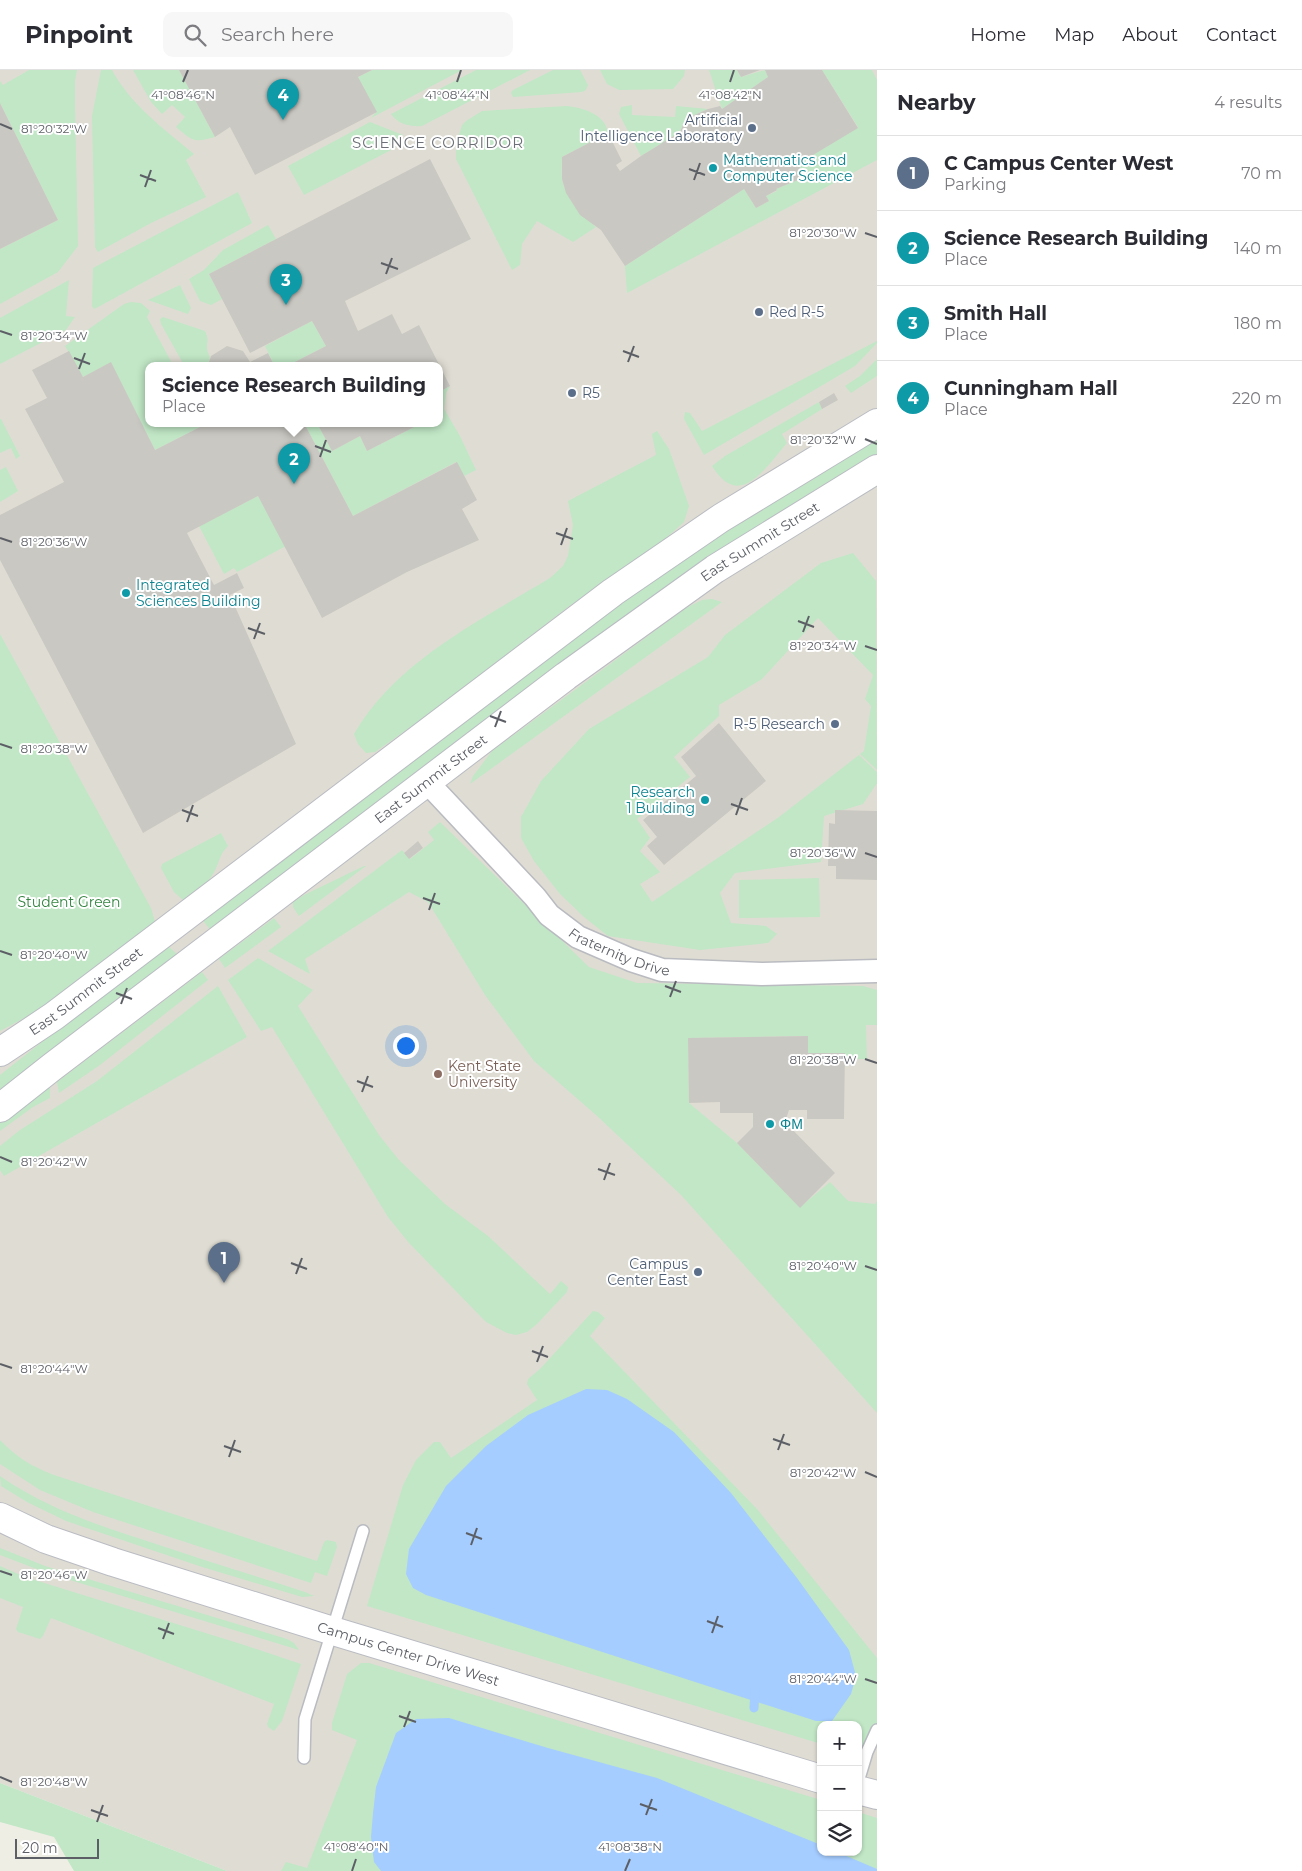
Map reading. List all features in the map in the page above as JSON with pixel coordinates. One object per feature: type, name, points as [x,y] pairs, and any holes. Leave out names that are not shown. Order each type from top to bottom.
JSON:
[{"type":"main road","name":"East Summit Street","points":[[0,1052],[54,1016],[613,592],[721,518],[877,423]]},
{"type":"main road","name":"East Summit Street","points":[[0,1108],[566,676],[715,569],[877,469]]},
{"type":"main road","name":"Campus Center Drive West","points":[[0,1517],[46,1539],[113,1562],[333,1631],[817,1777]]},
{"type":"main road","points":[[862,1791],[877,1796]]},
{"type":"street","name":"Fraternity Drive","points":[[427,782],[535,897],[549,915],[578,937],[630,960],[662,970],[762,974],[877,971]]},
{"type":"lane","points":[[304,1758],[305,1719],[363,1531]]},
{"type":"lane","points":[[862,1769],[877,1730]]},
{"type":"shaded area","name":"Kent State University","points":[[0,70],[877,70],[877,1871],[227,1871],[0,1783]]},
{"type":"green space","points":[[29,70],[77,70],[75,103],[78,246],[58,272],[0,304],[0,249],[58,220],[0,103],[0,81],[3,85]]},
{"type":"green space","points":[[101,70],[112,70],[138,105],[194,154],[186,160],[206,197],[151,223],[98,252],[95,247],[92,116]]},
{"type":"green space","points":[[133,70],[179,70],[215,137],[194,140],[182,132],[176,127],[185,117],[172,105],[162,114],[151,102]]},
{"type":"green space","points":[[372,70],[462,70],[371,118],[376,112],[358,77]]},
{"type":"green space","points":[[476,70],[530,70],[422,126],[405,124],[391,114]]},
{"type":"green space","points":[[553,70],[580,70],[588,85],[586,90],[582,92],[513,97],[511,93],[513,90]]},
{"type":"green space","points":[[600,70],[685,70],[684,76],[673,89],[619,90],[607,84]]},
{"type":"green space","points":[[709,70],[737,70],[741,77],[765,70],[768,77],[722,109]]},
{"type":"green space","points":[[822,70],[872,70],[877,80],[877,160],[627,293],[625,266],[744,189],[756,208],[769,201],[766,196],[777,191],[776,189],[805,177],[798,164],[858,127]]},
{"type":"green space","points":[[632,105],[632,115],[675,117],[676,106],[708,109],[691,117],[684,123],[680,132],[641,156],[619,114],[621,107]]},
{"type":"green space","points":[[566,106],[579,108],[598,116],[606,126],[608,133],[562,157],[562,178],[566,192],[580,211],[596,227],[573,242],[537,221],[522,244],[520,265],[512,270],[456,159],[456,145],[462,125],[482,111]]},
{"type":"green space","points":[[370,122],[403,135],[395,148],[304,195],[288,166]]},
{"type":"green space","points":[[238,192],[252,223],[94,309],[92,306],[93,268]]},
{"type":"green space","points":[[268,225],[276,239],[209,274],[222,299],[211,305],[200,301],[189,279],[204,270],[223,250]]},
{"type":"green space","points":[[69,280],[66,316],[75,317],[66,330],[0,364],[0,318]]},
{"type":"green space","points":[[180,285],[191,308],[188,314],[148,300]]},
{"type":"green space","points":[[131,302],[141,303],[150,311],[147,317],[171,362],[145,362],[145,427],[200,427],[155,450],[111,363],[83,377],[65,346],[124,304]]},
{"type":"green space","points":[[163,317],[205,331],[210,357],[209,362],[182,362],[160,319]]},
{"type":"green space","points":[[312,321],[326,346],[295,362],[273,362],[265,346]]},
{"type":"green space","points":[[877,341],[855,366],[704,455],[684,419],[685,412],[690,413],[702,431]]},
{"type":"green space","points":[[877,359],[877,376],[851,393],[845,386],[860,376]]},
{"type":"green space","points":[[450,386],[446,393],[444,409],[460,436],[476,470],[464,476],[456,462],[353,516],[306,427],[319,427],[332,451],[360,436],[367,451],[414,427],[443,427],[443,390]]},
{"type":"green space","points":[[819,402],[822,409],[782,434],[787,443],[752,481],[742,485],[732,485],[722,479],[712,466],[725,456]]},
{"type":"green space","points":[[0,419],[20,456],[16,459],[11,448],[0,453]]},
{"type":"green space","points":[[657,431],[669,449],[689,506],[684,522],[666,538],[568,607],[432,712],[375,752],[366,753],[358,744],[354,734],[372,708],[393,685],[442,644],[550,578],[563,566],[568,556],[573,525],[568,501],[656,455],[652,434]]},
{"type":"green space","points":[[877,436],[877,454],[821,486],[715,555],[211,931],[202,919],[584,629],[702,545]]},
{"type":"green space","points":[[6,467],[18,491],[0,502],[0,470]]},
{"type":"green space","points":[[258,496],[286,546],[237,572],[234,568],[224,574],[199,526]]},
{"type":"green space","points":[[853,553],[876,581],[877,770],[860,754],[864,751],[871,706],[865,699],[873,675],[818,618],[762,679],[719,705],[719,716],[674,757],[690,777],[637,819],[650,838],[640,851],[660,872],[640,884],[652,902],[779,817],[859,755],[877,772],[877,783],[863,804],[824,816],[821,862],[735,873],[720,893],[731,923],[766,926],[777,934],[768,943],[700,950],[608,936],[584,917],[560,894],[534,861],[521,838],[521,817],[541,781],[589,729],[708,657],[725,635],[821,563]]},
{"type":"green space","points":[[712,599],[722,602],[470,784],[473,776],[492,751],[686,608],[702,600]]},
{"type":"green space","name":"Student Green","points":[[0,634],[151,908],[155,922],[41,1009],[0,1031]]},
{"type":"green space","points":[[440,822],[589,967],[637,983],[863,986],[877,990],[877,1025],[866,1025],[867,1059],[845,1059],[845,1053],[808,1053],[808,1036],[688,1038],[689,1103],[737,1143],[800,1207],[830,1182],[848,1201],[875,1204],[877,1201],[877,1413],[682,1196],[596,1115],[534,1061],[485,995],[428,902],[409,892],[305,959],[310,974],[268,951],[402,850],[410,859],[434,840],[428,832]]},
{"type":"green space","points":[[221,833],[228,846],[223,852],[215,871],[203,886],[183,900],[174,892],[161,868],[162,864]]},
{"type":"green space","points":[[366,866],[299,916],[293,907],[293,902]]},
{"type":"green space","points":[[819,878],[820,917],[739,918],[739,880]]},
{"type":"green space","points":[[274,918],[281,927],[225,968],[219,959]]},
{"type":"green space","points":[[168,946],[179,956],[0,1093],[0,1075]]},
{"type":"green space","points":[[258,958],[313,990],[298,1006],[379,1135],[399,1160],[445,1204],[488,1236],[550,1294],[561,1281],[568,1287],[567,1292],[527,1332],[516,1335],[507,1333],[486,1322],[409,1243],[388,1217],[272,1027],[261,1031],[228,980]]},
{"type":"green space","points":[[202,972],[208,980],[100,1065],[59,1093],[57,1082]]},
{"type":"green space","points":[[218,986],[247,1037],[4,1176],[0,1170],[0,1146],[20,1130],[97,1081]]},
{"type":"green space","points":[[50,1087],[50,1098],[33,1107],[0,1131],[0,1118],[11,1109]]},
{"type":"green space","points":[[593,1311],[598,1312],[605,1318],[590,1336],[757,1509],[877,1658],[877,1730],[866,1758],[862,1757],[862,1721],[817,1721],[817,1743],[367,1606],[403,1485],[416,1460],[434,1442],[440,1442],[451,1458],[537,1400],[527,1384],[528,1379],[540,1369]]},
{"type":"green space","points":[[0,1440],[25,1461],[54,1475],[317,1561],[324,1542],[327,1540],[336,1542],[337,1547],[327,1576],[315,1572],[311,1583],[93,1512],[40,1490],[0,1464]]},
{"type":"green space","points":[[0,1476],[56,1508],[95,1524],[314,1596],[302,1597],[199,1566],[66,1521],[27,1502],[1,1486]]},
{"type":"green space","points":[[0,1548],[45,1566],[287,1639],[294,1643],[299,1650],[47,1573],[0,1555]]},
{"type":"green space","points":[[0,1566],[25,1577],[301,1664],[282,1721],[274,1731],[267,1724],[274,1704],[51,1618],[40,1639],[18,1632],[16,1629],[23,1607],[0,1598]]},
{"type":"green space","points":[[361,1663],[369,1663],[817,1799],[817,1856],[862,1856],[862,1813],[877,1818],[877,1871],[281,1871],[286,1862],[307,1868],[357,1740],[332,1730],[332,1723],[347,1674]]},
{"type":"green space","points":[[0,1783],[227,1871],[74,1871],[54,1837],[0,1822]]},
{"type":"water","points":[[586,1389],[607,1390],[627,1399],[674,1432],[731,1493],[797,1578],[849,1650],[856,1676],[851,1694],[832,1721],[816,1721],[426,1595],[413,1588],[406,1574],[409,1549],[446,1486],[486,1446],[528,1415]]},
{"type":"water","points":[[449,1718],[657,1778],[817,1843],[817,1856],[846,1856],[877,1869],[877,1871],[381,1871],[374,1862],[371,1837],[376,1787],[396,1733],[416,1719]]},
{"type":"building","points":[[179,70],[372,70],[358,77],[377,112],[255,175],[230,127],[215,137]]},
{"type":"building","points":[[737,70],[760,70],[741,77]]},
{"type":"building","name":"Mathematics and Computer Science","points":[[765,70],[822,70],[858,128],[798,164],[805,177],[776,189],[766,196],[769,201],[756,208],[744,189],[625,266],[601,230],[580,215],[566,193],[562,179],[562,157],[608,133],[622,161],[616,165],[620,171],[680,132],[690,117],[720,106],[722,109],[768,77]]},
{"type":"building","points":[[0,103],[58,220],[0,249]]},
{"type":"building","points":[[430,159],[471,239],[345,301],[358,331],[392,314],[402,334],[419,325],[438,362],[295,362],[326,346],[312,321],[250,353],[209,274]]},
{"type":"building","points":[[227,346],[243,351],[250,362],[209,362],[211,356]]},
{"type":"building","name":"Integrated Sciences Building","points":[[69,351],[83,377],[111,362],[155,450],[200,427],[306,427],[353,516],[457,462],[477,500],[462,509],[479,540],[407,572],[322,618],[258,496],[187,533],[214,585],[237,573],[244,588],[230,595],[296,744],[143,833],[0,560],[0,515],[64,482],[25,409],[47,398],[32,370]]},
{"type":"building","points":[[268,353],[272,362],[250,362]]},
{"type":"building","points":[[443,372],[450,386],[443,390]]},
{"type":"building","points":[[834,393],[838,400],[822,409],[819,402]]},
{"type":"building","points":[[319,427],[414,427],[367,451],[360,436],[332,451]]},
{"type":"building","name":"Research 1 Building","points":[[719,723],[766,781],[664,865],[647,846],[657,837],[643,820],[696,776],[681,757]]},
{"type":"building","points":[[835,810],[877,811],[877,880],[836,879],[836,866],[828,866],[829,823],[835,824]]},
{"type":"building","points":[[418,841],[423,848],[409,859],[404,853]]},
{"type":"building","name":"ΦΜ","points":[[808,1036],[808,1053],[845,1053],[844,1119],[807,1119],[807,1110],[789,1110],[785,1122],[835,1173],[800,1208],[737,1143],[753,1127],[753,1113],[720,1113],[720,1102],[689,1103],[688,1038]]},
{"type":"building","points":[[633,1276],[637,1280],[630,1288],[625,1284]]},
{"type":"waterway","points":[[754,1708],[755,1689]]},
{"type":"place","name":"Cunningham Hall","points":[[283,120]]},
{"type":"place","name":"Artificial Intelligence Laboratory","points":[[752,128]]},
{"type":"place","name":"Mathematics and Computer Science","points":[[713,168]]},
{"type":"place","name":"Smith Hall","points":[[286,305]]},
{"type":"place","name":"Red R-5","points":[[759,312]]},
{"type":"place","name":"R5","points":[[572,393]]},
{"type":"place","name":"Science Research Building","points":[[294,484]]},
{"type":"place","name":"Integrated Sciences Building","points":[[126,593]]},
{"type":"place","name":"R-5 Research","points":[[835,724]]},
{"type":"place","name":"Research 1 Building","points":[[705,800]]},
{"type":"place","name":"Kent State University","points":[[438,1074]]},
{"type":"place","name":"ΦΜ","points":[[770,1124]]},
{"type":"place","name":"Campus Center East","points":[[698,1272]]},
{"type":"place","name":"C Campus Center West","points":[[224,1283]]},
{"type":"district","name":"SCIENCE CORRIDOR","points":[[438,143]]}]
